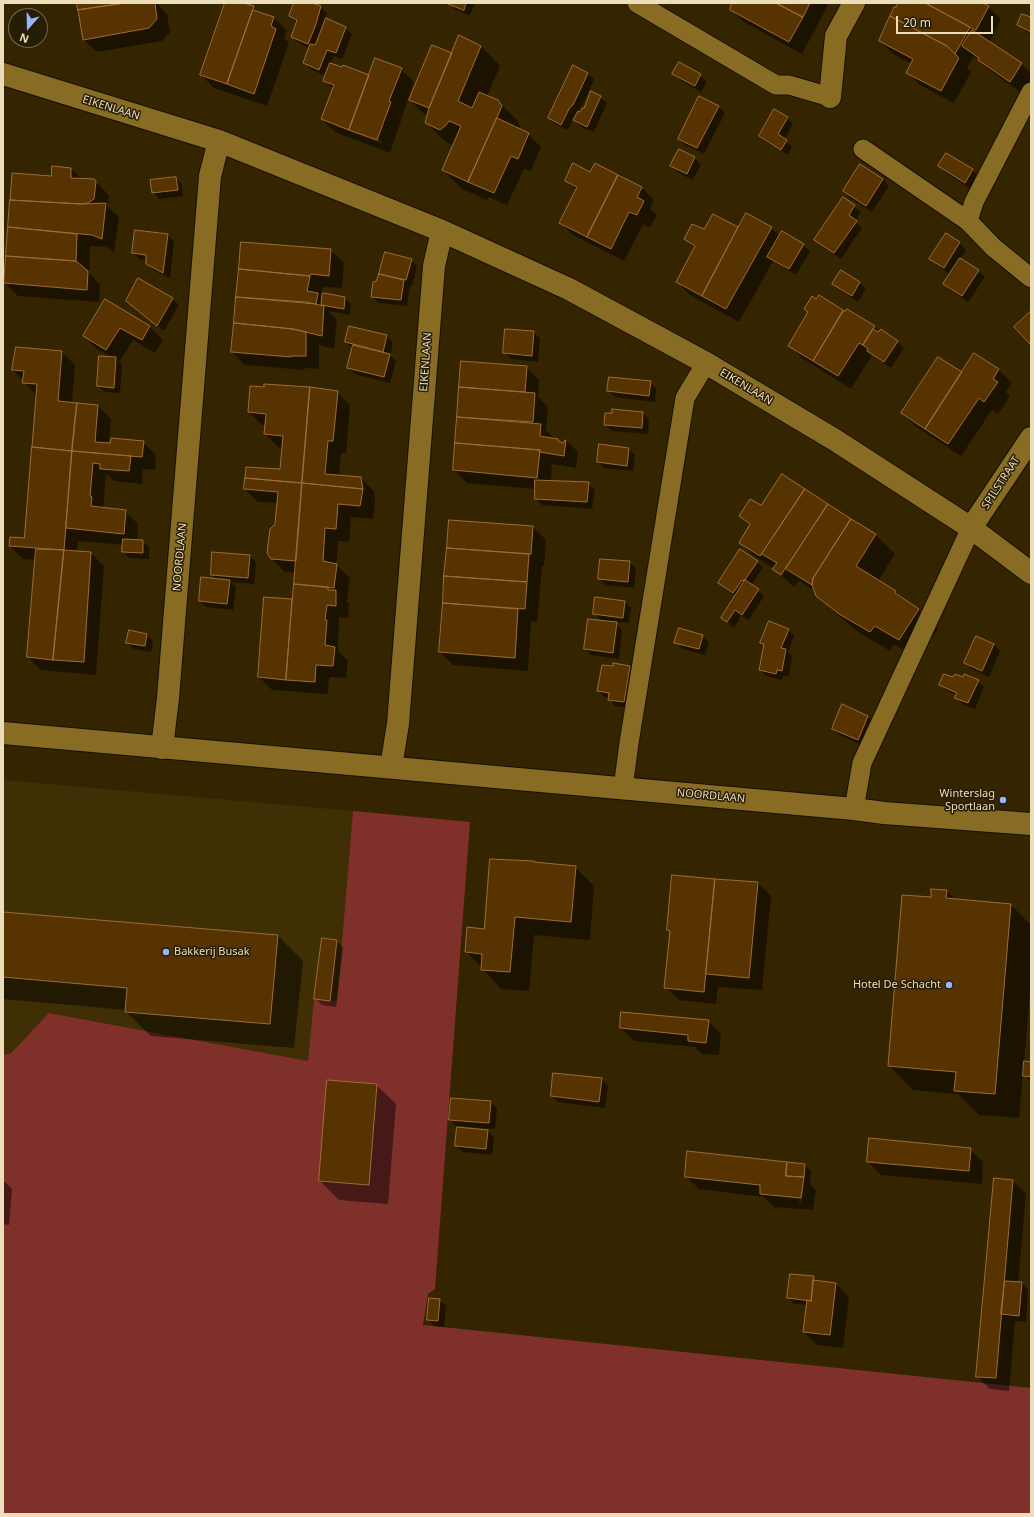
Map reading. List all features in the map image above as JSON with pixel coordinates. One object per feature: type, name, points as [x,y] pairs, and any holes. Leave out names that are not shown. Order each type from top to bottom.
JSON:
[{"type":"street","points":[[830,97],[836,36],[854,3]]},
{"type":"street","name":"EIKENLAAN","points":[[3,74],[219,141],[442,231],[569,289],[706,363],[835,440],[971,528],[1031,574]]},
{"type":"street","name":"NOORDLAAN","points":[[162,748],[168,698],[210,176],[219,141]]},
{"type":"street","name":"EIKENLAAN","points":[[392,767],[398,724],[434,266],[442,231]]},
{"type":"street","name":"SPILSTRAAT","points":[[971,528],[1031,438]]},
{"type":"street","name":"NOORDLAAN","points":[[3,733],[854,808],[884,813],[1031,824]]},
{"type":"lane","points":[[637,3],[776,85],[789,85],[830,97]]},
{"type":"lane","points":[[968,221],[974,202],[1031,92]]},
{"type":"lane","points":[[863,149],[968,221],[993,247],[1031,278]]},
{"type":"lane","points":[[623,788],[685,398],[706,363]]},
{"type":"lane","points":[[854,808],[862,763],[971,528]]},
{"type":"shaded area","points":[[3,780],[353,811],[337,1002],[314,999],[308,1061],[50,1013],[9,1054],[3,1054]]},
{"type":"shaded area","points":[[353,811],[470,822],[435,1289],[428,1294],[423,1325],[1031,1388],[1031,1514],[3,1514],[3,1054],[10,1054],[49,1013],[308,1061],[314,999],[337,1001]]},
{"type":"building","points":[[77,3],[125,3],[78,10]]},
{"type":"building","points":[[126,3],[155,3],[157,19],[149,28],[83,40],[78,10]]},
{"type":"building","points":[[225,3],[244,3],[254,6],[227,84],[200,75]]},
{"type":"building","points":[[294,3],[312,3],[321,6],[308,44],[291,37],[297,20],[289,16]]},
{"type":"building","points":[[446,3],[466,3],[464,10]]},
{"type":"building","points":[[732,3],[776,3],[803,17],[789,42],[730,10]]},
{"type":"building","points":[[776,3],[810,3],[803,17]]},
{"type":"building","points":[[898,3],[925,3],[970,27],[955,54],[947,46],[890,16],[894,7],[896,7]]},
{"type":"building","points":[[926,3],[983,3],[989,6],[976,30]]},
{"type":"building","points":[[253,10],[274,17],[271,26],[276,29],[254,94],[227,84]]},
{"type":"building","points":[[1022,14],[1031,17],[1031,32],[1017,25]]},
{"type":"building","points":[[890,16],[947,46],[959,58],[941,91],[906,73],[913,59],[879,41]]},
{"type":"building","points":[[326,18],[346,27],[336,53],[327,50],[319,70],[303,63],[310,44],[315,45]]},
{"type":"building","points":[[972,30],[1022,63],[1010,82],[978,60],[979,58],[962,46]]},
{"type":"building","points":[[459,35],[481,46],[458,101],[472,108],[479,92],[498,100],[502,106],[468,182],[442,170],[461,126],[449,121],[440,130],[425,123],[429,108]]},
{"type":"building","points":[[432,45],[452,53],[429,108],[409,100]]},
{"type":"building","points":[[375,58],[402,68],[389,101],[391,102],[377,140],[349,130]]},
{"type":"building","points":[[679,62],[701,74],[695,86],[672,74]]},
{"type":"building","points":[[330,63],[342,67],[343,65],[369,75],[349,130],[321,119],[334,85],[323,81]]},
{"type":"building","points":[[573,65],[588,73],[573,105],[570,107],[561,125],[548,118]]},
{"type":"building","points":[[591,91],[601,96],[587,127],[573,120],[578,111],[580,112],[582,108],[584,108]]},
{"type":"building","points":[[699,96],[719,106],[697,148],[678,139]]},
{"type":"building","points":[[774,109],[788,117],[778,134],[787,140],[781,150],[759,136]]},
{"type":"building","points":[[497,118],[529,133],[518,159],[511,156],[494,193],[468,182]]},
{"type":"building","points":[[679,149],[695,157],[687,174],[670,166]]},
{"type":"building","points":[[946,153],[973,169],[965,183],[938,166]]},
{"type":"building","points":[[573,163],[590,172],[595,163],[618,175],[587,237],[559,223],[577,187],[565,181]]},
{"type":"building","points":[[860,164],[883,179],[866,206],[843,191]]},
{"type":"building","points":[[52,166],[71,168],[71,178],[94,179],[96,181],[94,199],[88,203],[82,204],[10,200],[12,173],[51,176]]},
{"type":"building","points":[[618,175],[642,187],[637,197],[644,201],[637,215],[629,212],[611,249],[587,237]]},
{"type":"building","points":[[176,177],[178,190],[152,193],[150,180]]},
{"type":"building","points":[[843,197],[855,205],[849,215],[857,221],[834,253],[814,240]]},
{"type":"building","points":[[10,200],[82,204],[106,203],[102,239],[92,235],[8,227]]},
{"type":"building","points":[[746,213],[772,227],[726,309],[702,296]]},
{"type":"building","points":[[713,214],[738,227],[702,296],[676,282],[695,246],[684,239],[692,224],[704,229]]},
{"type":"building","points":[[8,227],[77,234],[76,261],[6,256]]},
{"type":"building","points":[[135,230],[168,234],[163,273],[146,264],[146,255],[132,253]]},
{"type":"building","points":[[782,231],[804,244],[789,269],[767,257]]},
{"type":"building","points":[[946,233],[960,242],[944,268],[929,259]]},
{"type":"building","points":[[241,242],[331,249],[329,276],[311,274],[310,276],[239,269]]},
{"type":"building","points":[[385,252],[412,259],[406,280],[379,274]]},
{"type":"building","points":[[6,256],[76,261],[88,271],[87,290],[4,283]]},
{"type":"building","points":[[960,258],[979,270],[962,296],[943,284]]},
{"type":"building","points":[[239,269],[310,276],[307,291],[318,293],[316,304],[236,297]]},
{"type":"building","points":[[841,270],[860,282],[852,296],[832,284]]},
{"type":"building","points":[[379,274],[404,280],[401,300],[371,297],[373,282],[376,281]]},
{"type":"building","points":[[138,278],[173,298],[157,326],[126,301]]},
{"type":"building","points":[[324,293],[345,297],[344,309],[321,305],[322,294]]},
{"type":"building","points":[[819,295],[843,310],[813,361],[788,346],[808,312],[804,309],[812,296],[816,299]]},
{"type":"building","points":[[236,297],[306,302],[324,306],[322,336],[293,329],[234,323]]},
{"type":"building","points":[[105,299],[150,326],[142,340],[120,328],[106,350],[83,336]]},
{"type":"building","points":[[847,309],[875,326],[863,345],[859,343],[838,376],[813,361],[844,310],[845,311]]},
{"type":"building","points":[[1031,311],[1031,345],[1014,327]]},
{"type":"building","points":[[234,323],[293,329],[306,332],[306,356],[291,357],[231,352]]},
{"type":"building","points":[[349,326],[387,335],[383,352],[345,342]]},
{"type":"building","points":[[505,329],[534,331],[532,356],[503,353]]},
{"type":"building","points":[[873,329],[878,332],[881,329],[898,341],[884,362],[867,351],[868,349],[863,345]]},
{"type":"building","points":[[353,345],[390,354],[384,377],[347,368]]},
{"type":"building","points":[[16,347],[62,351],[58,401],[77,403],[72,451],[32,447],[37,384],[22,383],[24,371],[12,370]]},
{"type":"building","points":[[974,353],[999,369],[993,379],[998,382],[984,402],[979,398],[948,444],[925,429]]},
{"type":"building","points":[[99,356],[116,357],[114,388],[97,386]]},
{"type":"building","points":[[938,357],[962,372],[925,429],[901,413]]},
{"type":"building","points":[[461,361],[527,366],[525,392],[459,387]]},
{"type":"building","points":[[609,377],[651,381],[649,396],[607,391]]},
{"type":"building","points":[[264,384],[310,387],[302,483],[245,478],[246,467],[280,469],[283,436],[264,434],[266,414],[248,412],[250,386],[264,387]]},
{"type":"building","points":[[310,387],[338,391],[333,441],[328,441],[325,474],[361,477],[363,489],[302,483]]},
{"type":"building","points":[[459,387],[535,393],[533,422],[457,417]]},
{"type":"building","points":[[77,403],[98,405],[95,442],[110,443],[111,438],[144,441],[142,457],[72,451]]},
{"type":"building","points":[[612,409],[643,412],[642,428],[604,425],[605,413],[612,413]]},
{"type":"building","points":[[457,417],[541,424],[540,436],[558,439],[558,441],[563,443],[566,440],[564,456],[540,452],[540,450],[455,443]]},
{"type":"building","points":[[455,443],[540,450],[537,478],[453,470]]},
{"type":"building","points":[[599,444],[629,448],[627,466],[597,462]]},
{"type":"building","points":[[32,447],[72,451],[64,550],[9,546],[10,537],[24,538]]},
{"type":"building","points":[[72,451],[131,456],[129,471],[100,469],[100,464],[93,463],[90,496],[92,497],[91,506],[126,510],[124,534],[66,528]]},
{"type":"building","points":[[782,474],[805,489],[760,556],[739,543],[750,524],[739,516],[750,499],[761,505]]},
{"type":"building","points":[[245,478],[302,483],[296,561],[271,559],[267,553],[270,529],[275,524],[278,492],[244,489]]},
{"type":"building","points":[[535,480],[589,482],[587,502],[535,499]]},
{"type":"building","points":[[302,483],[363,489],[360,506],[338,504],[336,529],[325,528],[323,561],[337,564],[334,588],[294,584]]},
{"type":"building","points":[[805,489],[828,504],[781,575],[772,569],[777,563],[762,554]]},
{"type":"building","points":[[828,504],[851,519],[813,578],[812,585],[786,569]]},
{"type":"building","points":[[851,519],[876,534],[856,566],[896,591],[895,593],[919,609],[899,640],[875,626],[870,632],[839,614],[816,596],[812,585],[813,578]]},
{"type":"building","points":[[449,520],[533,526],[531,554],[447,548]]},
{"type":"building","points":[[123,539],[143,540],[143,553],[122,552]]},
{"type":"building","points":[[447,548],[529,554],[527,582],[444,576]]},
{"type":"building","points":[[36,549],[64,550],[53,660],[27,657]]},
{"type":"building","points":[[740,549],[758,561],[744,581],[742,580],[733,593],[718,583]]},
{"type":"building","points":[[64,550],[91,552],[84,662],[53,660]]},
{"type":"building","points":[[212,552],[250,555],[248,578],[211,575]]},
{"type":"building","points":[[600,559],[630,561],[628,582],[598,579]]},
{"type":"building","points":[[444,576],[527,582],[525,609],[443,603]]},
{"type":"building","points":[[201,577],[230,580],[227,604],[199,601]]},
{"type":"building","points":[[745,580],[759,589],[742,615],[735,610],[727,622],[721,618]]},
{"type":"building","points":[[294,584],[328,587],[328,590],[336,590],[336,606],[327,605],[325,620],[327,620],[325,645],[335,647],[333,666],[316,665],[315,682],[286,680]]},
{"type":"building","points":[[264,597],[292,599],[286,680],[258,677]]},
{"type":"building","points":[[595,597],[625,601],[623,618],[593,614]]},
{"type":"building","points":[[443,603],[518,609],[515,658],[439,652]]},
{"type":"building","points":[[588,619],[617,622],[613,653],[584,649]]},
{"type":"building","points":[[769,621],[789,629],[781,648],[786,649],[782,671],[777,670],[776,674],[759,670],[764,644],[760,643]]},
{"type":"building","points":[[679,628],[703,635],[699,649],[674,643]]},
{"type":"building","points":[[129,630],[147,634],[145,646],[126,643]]},
{"type":"building","points":[[976,636],[994,644],[982,671],[964,663]]},
{"type":"building","points":[[613,663],[630,666],[624,702],[608,700],[609,693],[597,691],[602,665],[613,666]]},
{"type":"building","points":[[944,674],[953,677],[955,674],[963,677],[964,674],[979,680],[968,703],[954,698],[957,693],[939,685]]},
{"type":"building","points":[[842,704],[868,716],[858,740],[832,729]]},
{"type":"building","points":[[490,859],[534,861],[576,866],[571,922],[515,917],[510,972],[481,970],[482,954],[465,952],[467,927],[484,929]]},
{"type":"building","points":[[672,875],[715,879],[704,992],[664,988],[670,931],[667,930]]},
{"type":"building","points":[[715,879],[758,882],[749,978],[706,974]]},
{"type":"building","name":"Hotel De Schacht","points":[[931,889],[947,890],[946,898],[1011,904],[995,1094],[954,1091],[956,1072],[888,1066],[902,895],[931,897]]},
{"type":"building","points":[[3,912],[278,935],[270,1024],[125,1012],[127,988],[3,977]]},
{"type":"building","points":[[322,938],[337,940],[330,1001],[314,999]]},
{"type":"building","points":[[621,1012],[709,1020],[706,1043],[688,1041],[688,1035],[620,1028]]},
{"type":"building","points":[[1024,1061],[1031,1062],[1031,1077],[1023,1076]]},
{"type":"building","points":[[553,1073],[602,1078],[599,1102],[551,1096]]},
{"type":"building","points":[[327,1080],[377,1084],[369,1185],[319,1181]]},
{"type":"building","points":[[451,1098],[491,1101],[489,1123],[449,1120]]},
{"type":"building","points":[[457,1127],[488,1130],[486,1149],[455,1146]]},
{"type":"building","points":[[869,1138],[971,1148],[969,1171],[867,1162]]},
{"type":"building","points":[[687,1151],[787,1162],[786,1176],[804,1177],[801,1198],[760,1194],[760,1185],[685,1177]]},
{"type":"building","points":[[787,1162],[805,1164],[804,1177],[786,1176]]},
{"type":"building","points":[[994,1178],[1013,1180],[996,1378],[976,1377]]},
{"type":"building","points":[[790,1274],[814,1276],[811,1301],[787,1298]]},
{"type":"building","points":[[813,1280],[836,1283],[830,1335],[803,1332],[807,1300],[811,1301]]},
{"type":"building","points":[[1005,1281],[1022,1282],[1019,1316],[1001,1314]]},
{"type":"building","points":[[429,1298],[440,1299],[438,1321],[427,1320]]},
{"type":"place","name":"Winterslag Sportlaan","points":[[1003,800]]},
{"type":"place","name":"Bakkerij Busak","points":[[166,952]]},
{"type":"place","name":"Hotel De Schacht","points":[[949,985]]}]
